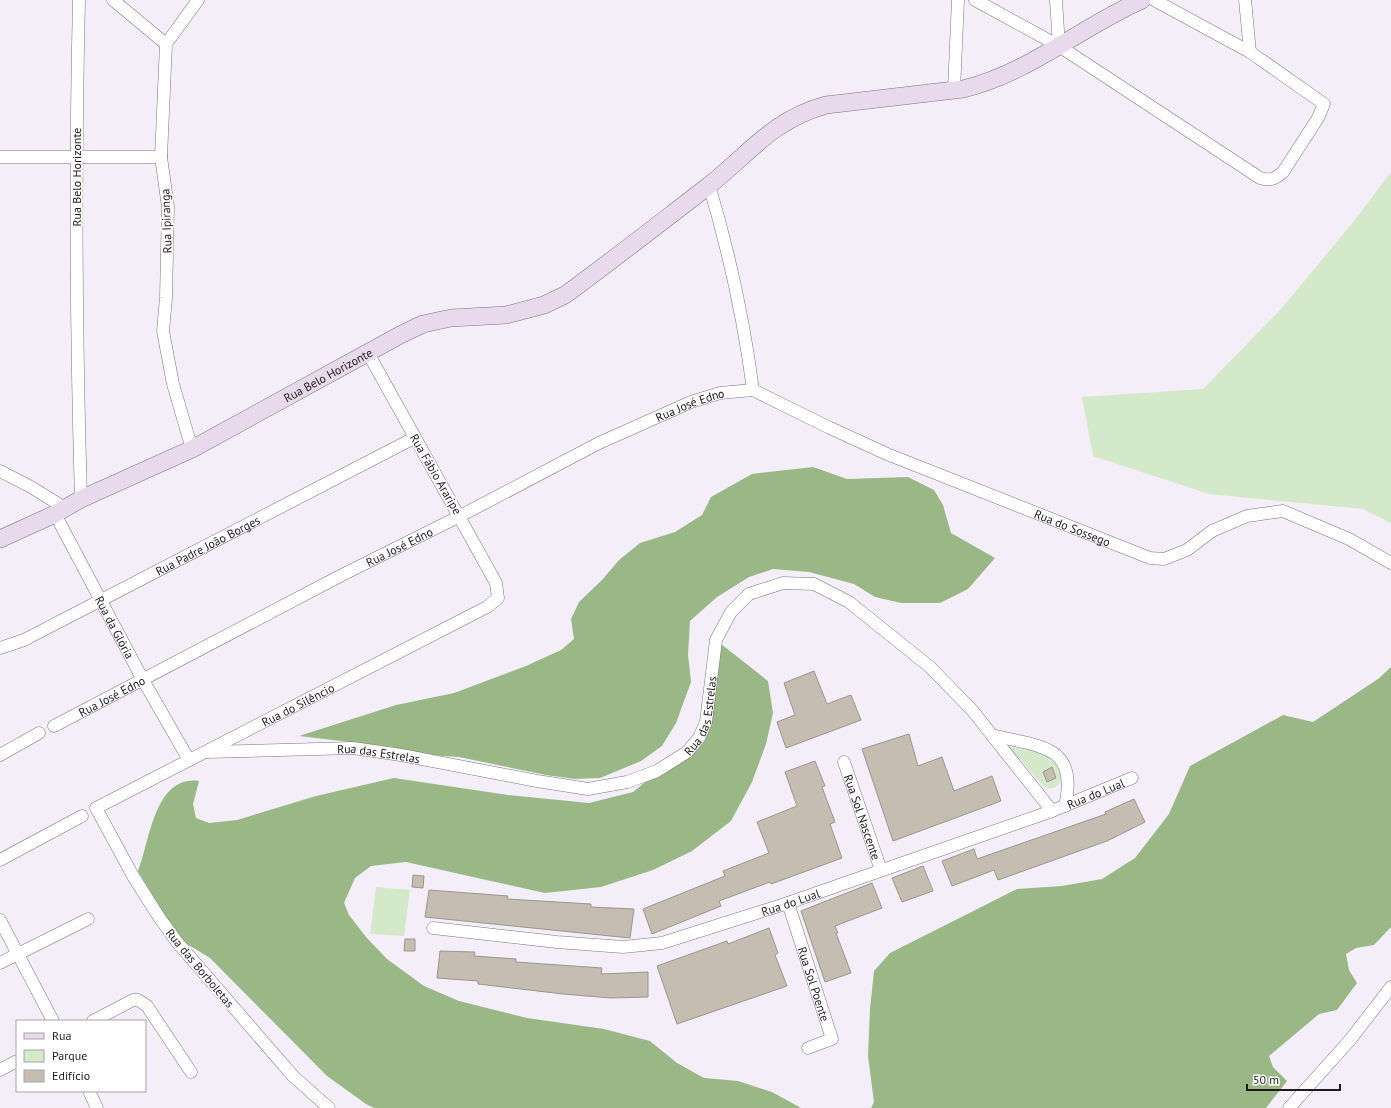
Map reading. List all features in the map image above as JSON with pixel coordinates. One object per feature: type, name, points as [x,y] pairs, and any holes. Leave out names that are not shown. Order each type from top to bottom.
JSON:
[{"type":"street","name":"Rua Belo Horizonte","points":[[79,0],[75,158],[77,377],[81,499]]},
{"type":"street","points":[[113,0],[166,44],[198,0]]},
{"type":"street","points":[[954,90],[958,0]]},
{"type":"street","points":[[975,0],[1059,46],[1260,178],[1266,180],[1276,179],[1283,172],[1318,118],[1324,104],[1250,52],[1154,0]]},
{"type":"street","points":[[1056,0],[1059,46]]},
{"type":"street","name":"Rua Belo Horizonte","points":[[0,539],[60,511],[81,499],[192,449],[423,324],[452,318],[506,315],[544,305],[565,295],[709,186],[781,124],[805,111],[826,105],[954,90],[984,84],[1018,69],[1142,0]]},
{"type":"street","points":[[1245,0],[1250,52]]},
{"type":"street","name":"Rua Ipiranga","points":[[166,44],[161,157],[168,207],[166,298],[163,331],[173,384],[192,449]]},
{"type":"street","points":[[0,157],[161,157]]},
{"type":"street","points":[[709,186],[745,333],[753,390]]},
{"type":"street","name":"Rua Fábio Araripe","points":[[368,353],[496,583],[498,598]]},
{"type":"street","name":"Rua José Edno","points":[[54,726],[342,575],[460,516],[599,443],[662,414],[720,393],[753,390]]},
{"type":"street","name":"Rua do Sossego","points":[[753,390],[887,454],[1150,558],[1164,559],[1187,550],[1212,531],[1247,516],[1283,511],[1349,539],[1391,563]]},
{"type":"street","name":"Rua Padre João Borges","points":[[0,648],[24,640],[414,438]]},
{"type":"street","name":"Rua da Glória","points":[[0,471],[31,486],[60,511],[100,600],[143,680],[189,760]]},
{"type":"street","name":"Rua das Estrelas","points":[[203,752],[353,748],[401,755],[536,782],[588,789],[627,782],[657,771],[688,752],[699,738],[706,722],[710,674],[716,640],[731,612],[749,594],[783,583],[814,584],[849,602],[930,667],[972,710],[1052,811]]},
{"type":"street","name":"Rua do Silêncio","points":[[96,808],[488,607],[498,598]]},
{"type":"street","points":[[0,755],[40,733]]},
{"type":"street","points":[[992,735],[1048,749],[1058,754],[1067,768],[1069,787],[1065,806]]},
{"type":"street","name":"Rua Sol Nascente","points":[[844,762],[881,870]]},
{"type":"street","name":"Rua do Lual","points":[[434,928],[557,942],[623,947],[662,943],[788,903],[1052,811],[1132,778]]},
{"type":"street","name":"Rua das Borboletas","points":[[96,808],[133,876],[177,942],[293,1076],[329,1108]]},
{"type":"street","points":[[0,860],[82,816]]},
{"type":"street","name":"Rua Sol Poente","points":[[788,903],[832,1039],[808,1048]]},
{"type":"street","points":[[0,963],[88,919]]},
{"type":"street","points":[[0,920],[52,1020]]},
{"type":"street","points":[[1289,1108],[1350,1040],[1391,987]]},
{"type":"street","points":[[95,1020],[133,1000],[138,1000],[147,1006],[191,1072]]},
{"type":"street","points":[[0,1070],[16,1062]]},
{"type":"street","points":[[89,1092],[97,1108]]},
{"type":"green space","points":[[1391,172],[1391,523],[1363,509],[1209,494],[1093,456],[1082,397],[1203,389],[1281,309],[1354,221]]},
{"type":"green space","points":[[813,467],[847,479],[908,477],[934,490],[943,505],[951,533],[995,558],[968,589],[940,603],[901,603],[875,597],[854,584],[809,572],[773,569],[749,577],[717,597],[690,621],[688,655],[691,682],[676,723],[662,746],[641,761],[600,778],[575,779],[546,775],[459,757],[429,755],[392,747],[299,736],[396,705],[454,693],[526,666],[561,650],[574,639],[571,619],[579,602],[602,580],[619,560],[640,543],[675,532],[702,515],[711,497],[752,474]]},
{"type":"green space","points":[[716,640],[768,681],[773,713],[766,744],[752,782],[731,821],[692,851],[653,870],[601,887],[545,893],[406,862],[371,866],[355,878],[344,903],[349,915],[366,937],[387,959],[424,986],[459,1001],[527,1018],[604,1029],[650,1041],[677,1063],[704,1078],[738,1081],[772,1092],[801,1108],[374,1108],[327,1076],[210,958],[184,942],[166,917],[138,871],[156,813],[163,799],[172,788],[184,782],[199,781],[193,804],[196,818],[209,823],[237,820],[316,796],[394,778],[508,795],[589,803],[633,792],[699,738]]},
{"type":"green space","points":[[1391,667],[1391,927],[1374,945],[1356,948],[1346,954],[1349,970],[1357,983],[1337,1010],[1319,1014],[1269,1056],[1273,1067],[1287,1081],[1266,1108],[871,1108],[874,1102],[868,1056],[870,1009],[874,971],[890,953],[1017,889],[1062,886],[1102,879],[1135,858],[1169,814],[1190,766],[1283,715],[1313,722],[1378,679]]},
{"type":"green space","points":[[1010,747],[1028,749],[1044,754],[1056,763],[1060,770],[1062,779],[1054,788],[1046,788]]},
{"type":"green space","points":[[376,887],[410,890],[404,936],[370,934]]},
{"type":"building","points":[[814,671],[827,704],[851,695],[861,720],[786,748],[777,722],[795,715],[784,683]]},
{"type":"building","points":[[909,734],[918,766],[942,757],[954,791],[992,776],[1001,801],[893,841],[862,749]]},
{"type":"building","points":[[815,761],[825,786],[822,787],[835,822],[830,824],[842,858],[719,901],[721,906],[652,934],[643,909],[725,876],[723,871],[769,853],[757,822],[797,806],[785,772]]},
{"type":"building","points":[[1052,767],[1056,778],[1047,782],[1043,772]]},
{"type":"building","points":[[1134,799],[1145,822],[1107,841],[998,880],[994,870],[952,886],[942,861],[974,849],[977,859],[1106,814],[1105,812]]},
{"type":"building","points":[[923,866],[933,891],[902,902],[892,878]]},
{"type":"building","points":[[413,875],[424,876],[423,888],[412,887]]},
{"type":"building","points":[[872,883],[882,908],[835,926],[838,933],[836,933],[851,973],[825,982],[801,911]]},
{"type":"building","points":[[429,890],[508,896],[507,899],[591,904],[591,907],[634,909],[630,938],[425,917]]},
{"type":"building","points":[[769,928],[778,953],[775,955],[787,986],[677,1024],[657,966],[727,941],[728,944]]},
{"type":"building","points":[[405,939],[415,939],[415,951],[404,951]]},
{"type":"building","points":[[440,951],[475,952],[474,956],[516,959],[516,962],[602,968],[601,974],[648,972],[648,997],[611,998],[563,994],[478,984],[478,981],[437,978]]}]
